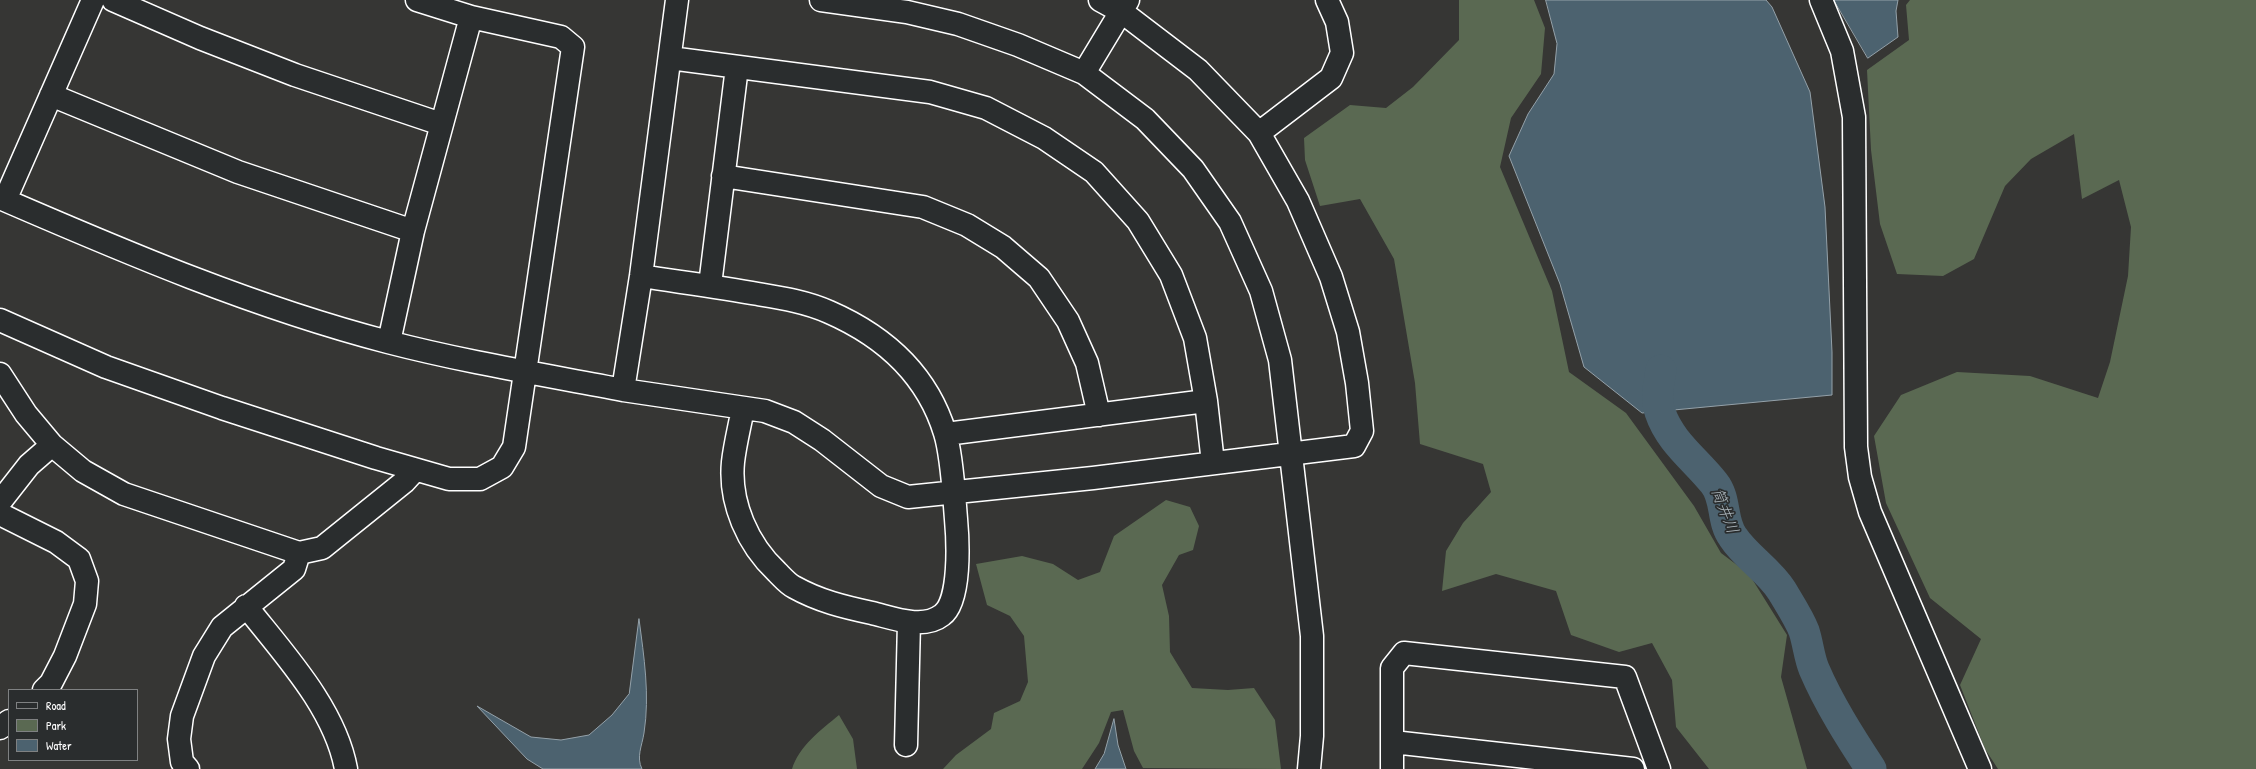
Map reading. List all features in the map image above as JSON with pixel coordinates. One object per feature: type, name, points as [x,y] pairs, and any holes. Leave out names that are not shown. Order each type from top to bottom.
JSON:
[{"type":"street","points":[[92,0],[51,95],[2,199],[123,251],[296,315],[389,342],[525,372],[624,390],[765,411],[794,422],[822,440],[881,486],[908,498],[954,494],[1354,446],[1362,431],[1357,383],[1348,332],[1331,277],[1298,201],[1259,134],[1198,70],[1125,6],[1100,0]]},
{"type":"street","points":[[113,0],[200,38],[295,75],[441,124]]},
{"type":"street","points":[[0,320],[128,375],[222,408],[415,470],[449,479],[480,479],[502,467],[514,447],[573,47],[561,37],[471,17],[417,0]]},
{"type":"street","points":[[624,390],[641,276],[677,0]]},
{"type":"street","points":[[821,0],[907,12],[958,24],[1018,45],[1084,73],[1145,119],[1194,169],[1230,222],[1261,291],[1280,360],[1312,636],[1312,736],[1309,769]]},
{"type":"street","points":[[1259,134],[1331,78],[1342,53],[1337,22],[1327,0]]},
{"type":"street","points":[[1821,0],[1842,51],[1854,117],[1856,447],[1860,477],[1870,512],[1980,769]]},
{"type":"street","points":[[1084,73],[1125,6]]},
{"type":"street","points":[[389,342],[413,231],[471,17]]},
{"type":"street","points":[[670,58],[930,92],[986,108],[1044,138],[1094,172],[1138,221],[1171,275],[1195,338],[1206,401],[1213,463]]},
{"type":"street","points":[[710,285],[737,67]]},
{"type":"street","points":[[51,95],[238,172],[413,231]]},
{"type":"street","points":[[723,176],[923,207],[967,224],[1003,247],[1039,278],[1068,321],[1087,363],[1099,415]]},
{"type":"street","points":[[641,276],[710,285],[789,300],[829,312],[877,339],[910,366],[932,399],[946,434],[954,494],[959,546],[952,604],[942,616],[926,622],[909,622],[824,602],[791,586],[766,562],[745,532],[735,496],[733,463],[743,408]]},
{"type":"street","points":[[0,374],[26,414],[52,445],[83,471],[124,494],[299,553],[322,548],[404,482],[415,470]]},
{"type":"street","points":[[946,434],[1206,401]]},
{"type":"street","points":[[0,502],[29,465],[52,445]]},
{"type":"street","points":[[0,514],[56,542],[79,559],[87,581],[85,604],[65,656],[51,683],[45,689]]},
{"type":"street","points":[[188,769],[182,762],[180,739],[185,710],[204,656],[222,627],[246,606],[294,569],[299,553]]},
{"type":"street","points":[[246,606],[308,684],[332,727],[346,769]]},
{"type":"street","points":[[906,745],[909,622]]},
{"type":"street","points":[[1392,769],[1394,742],[1392,668],[1404,653],[1625,677],[1658,769]]},
{"type":"street","points":[[0,728],[8,722]]},
{"type":"street","points":[[1394,742],[1633,769]]},
{"type":"green space","points":[[1459,0],[1534,0],[1545,28],[1541,74],[1511,118],[1500,167],[1552,291],[1569,372],[1626,413],[1694,506],[1721,553],[1749,574],[1787,635],[1781,677],[1807,769],[1709,769],[1676,727],[1672,680],[1652,643],[1619,652],[1571,635],[1556,591],[1496,574],[1442,591],[1446,551],[1463,523],[1491,492],[1483,464],[1420,444],[1415,383],[1394,259],[1360,199],[1320,206],[1305,160],[1304,138],[1350,105],[1386,108],[1413,87],[1459,40]]},
{"type":"green space","points":[[1910,0],[2256,0],[2256,769],[1998,769],[1985,749],[1960,685],[1981,639],[1930,598],[1886,503],[1874,436],[1901,395],[1957,372],[2030,376],[2098,398],[2110,362],[2128,276],[2131,227],[2119,180],[2082,199],[2074,134],[2031,159],[2005,186],[1974,259],[1943,276],[1897,274],[1880,224],[1871,150],[1867,70],[1909,40],[1906,5]]},
{"type":"green space","points":[[1166,500],[1190,507],[1199,526],[1193,550],[1179,555],[1162,585],[1169,616],[1170,652],[1192,688],[1228,690],[1254,688],[1275,720],[1281,769],[1143,768],[1134,751],[1123,710],[1111,712],[1099,743],[1082,769],[943,769],[956,755],[991,729],[994,713],[1020,701],[1028,682],[1024,636],[1010,616],[987,605],[976,564],[1022,556],[1053,564],[1078,580],[1100,572],[1114,536]]},
{"type":"green space","points":[[839,715],[853,739],[857,769],[792,769],[800,753],[811,739]]},
{"type":"water","points":[[1546,0],[1766,0],[1772,7],[1810,92],[1825,207],[1832,352],[1832,395],[1642,413],[1584,367],[1560,284],[1509,156],[1528,114],[1554,74],[1557,44]]},
{"type":"water","points":[[1834,0],[1898,0],[1896,11],[1898,37],[1868,58]]},
{"type":"water","points":[[639,619],[646,690],[646,719],[639,756],[642,769],[543,769],[527,759],[477,706],[531,737],[561,740],[589,735],[612,715],[629,694]]},
{"type":"water","points":[[1114,719],[1118,745],[1126,769],[1095,769],[1104,754]]},
{"type":"waterway","name":"筒井川","points":[[1661,370],[1658,401],[1664,423],[1676,441],[1707,474],[1718,489],[1723,503],[1729,531],[1733,537],[1744,551],[1777,583],[1791,606],[1804,631],[1812,664],[1826,695],[1855,745],[1871,769]]}]
